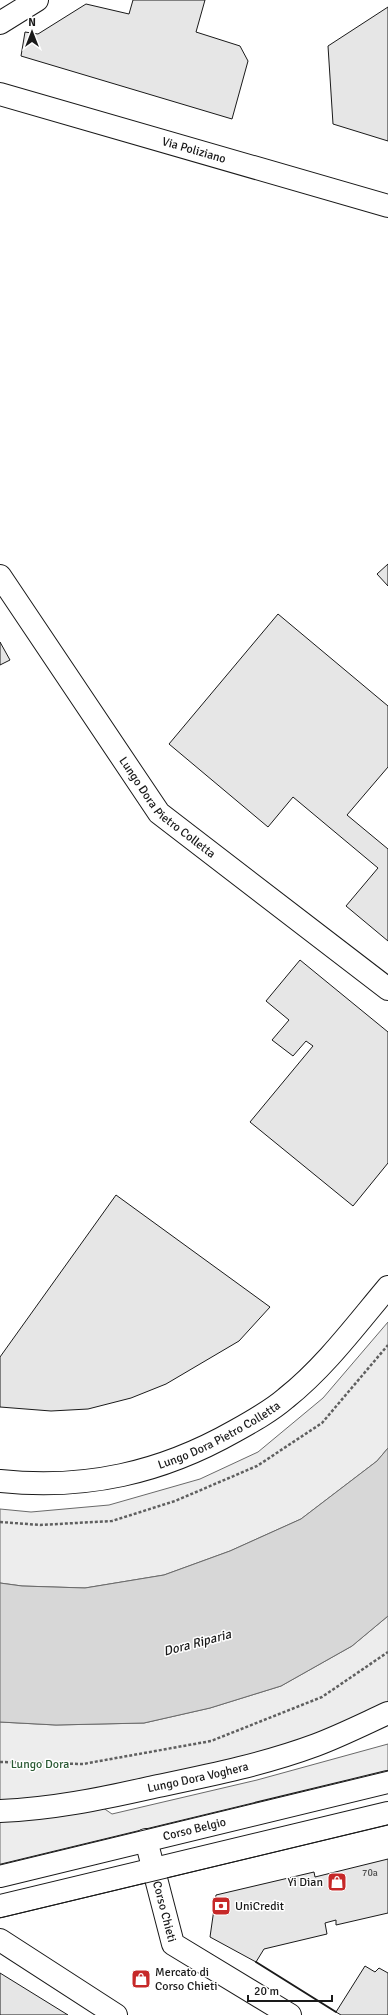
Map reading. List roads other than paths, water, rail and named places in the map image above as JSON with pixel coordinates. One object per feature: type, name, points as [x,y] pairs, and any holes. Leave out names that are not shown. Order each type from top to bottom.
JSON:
[{"type":"street","points":[[0,23],[37,0]]},
{"type":"street","name":"Via Poliziano","points":[[0,94],[388,206]]},
{"type":"street","name":"Lungo Dora Pietro Colletta","points":[[0,576],[159,813],[388,989]]},
{"type":"street","name":"Lungo Dora Pietro Colletta","points":[[0,1481],[67,1484],[99,1480],[176,1460],[213,1444],[253,1421],[286,1398],[319,1367],[388,1286]]},
{"type":"street","name":"Lungo Dora Voghera","points":[[0,1811],[29,1810],[93,1800],[248,1767],[316,1745],[388,1713]]},
{"type":"street","name":"Corso Belgio","points":[[0,1876],[388,1782]]},
{"type":"street","points":[[0,1906],[388,1813]]},
{"type":"street","name":"Corso Chieti","points":[[146,1840],[173,1944],[290,2015]]},
{"type":"street","points":[[0,1940],[116,2015]]},
{"type":"water","name":"Dora Riparia","points":[[388,1448],[388,1616],[352,1646],[281,1686],[210,1708],[144,1723],[56,1725],[0,1722],[0,1583],[22,1586],[85,1588],[164,1575],[230,1551],[301,1519],[377,1461]]},
{"type":"tram line","points":[[0,1865],[388,1771]]},
{"type":"tram line","points":[[0,1918],[388,1825]]},
{"type":"place","name":"Yi Dian","points":[[337,1882]]},
{"type":"place","name":"UniCredit","points":[[221,1906]]},
{"type":"place","name":"Mercato di Corso Chieti","points":[[141,1979]]},
{"type":"park label","name":"Lungo Dora","points":[[40,1764]]}]
